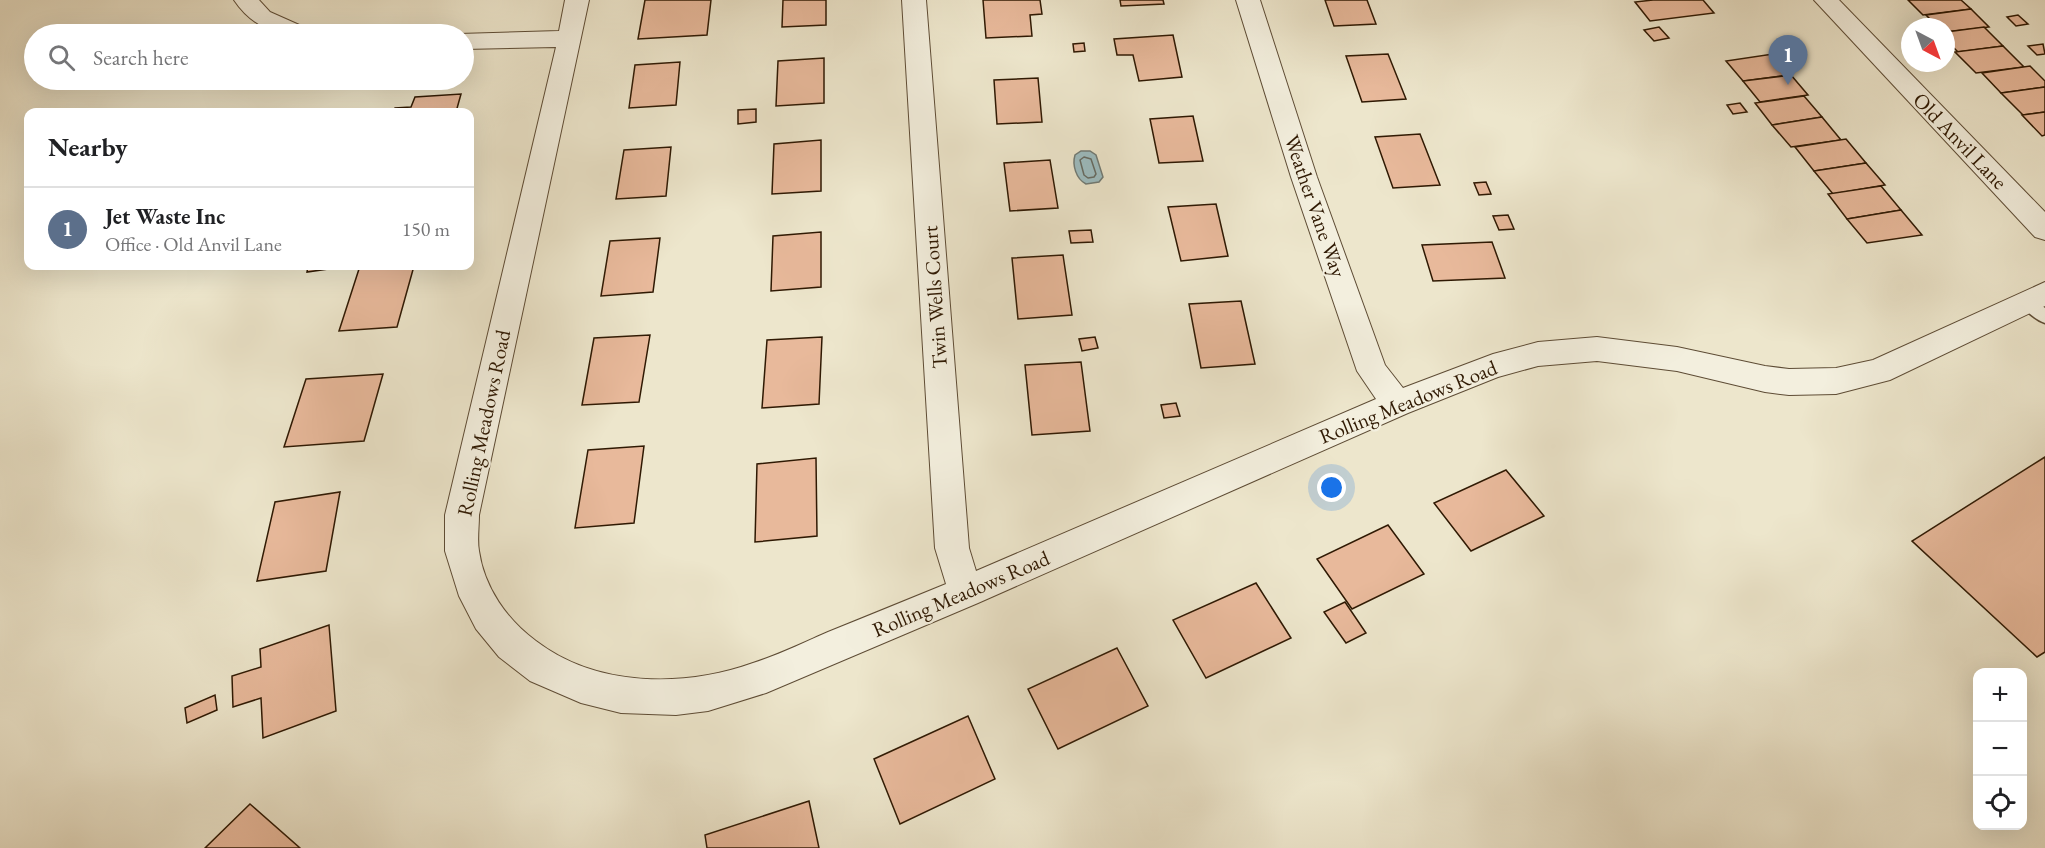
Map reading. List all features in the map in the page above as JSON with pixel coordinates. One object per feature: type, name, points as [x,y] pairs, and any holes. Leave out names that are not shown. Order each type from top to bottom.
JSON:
[{"type":"street","points":[[246,0],[262,17],[276,24]]},
{"type":"street","name":"Rolling Meadows Road","points":[[577,0],[462,515],[462,551],[471,585],[488,617],[512,645],[543,669],[580,685],[621,695],[676,697],[708,693],[753,681],[966,592],[1397,404],[1493,366],[1538,354],[1597,349],[1677,359],[1765,379],[1789,382],[1836,381],[1880,371],[2039,304]]},
{"type":"street","name":"Twin Wells Court","points":[[915,0],[952,548],[966,592]]},
{"type":"street","name":"Weather Vane Way","points":[[1248,0],[1304,177],[1371,371],[1397,404]]},
{"type":"street","name":"Old Anvil Lane","points":[[1826,0],[2045,230]]},
{"type":"street","points":[[474,41],[570,39]]},
{"type":"water","points":[[1081,151],[1090,151],[1096,155],[1103,177],[1099,182],[1086,184],[1077,175],[1074,159],[1075,155]]},
{"type":"building","points":[[645,0],[711,0],[707,35],[638,39]]},
{"type":"building","points":[[783,0],[826,0],[826,25],[782,27]]},
{"type":"building","points":[[983,0],[1040,0],[1042,14],[1030,15],[1032,36],[986,38]]},
{"type":"building","points":[[1120,0],[1163,0],[1164,4],[1121,6]]},
{"type":"building","points":[[1325,0],[1367,0],[1376,24],[1334,26]]},
{"type":"building","points":[[1703,0],[1714,13],[1650,21],[1635,2]]},
{"type":"building","points":[[1908,0],[1961,0],[1971,9],[1923,15]]},
{"type":"building","points":[[1971,9],[1989,27],[1955,31],[1955,18],[1929,18],[1926,15]]},
{"type":"building","points":[[2018,15],[2028,24],[2016,26],[2007,17]]},
{"type":"building","points":[[1659,27],[1669,38],[1654,41],[1644,30]]},
{"type":"building","points":[[1984,27],[2003,46],[1958,52],[1955,49],[1955,31]]},
{"type":"building","points":[[1173,35],[1182,77],[1139,81],[1133,55],[1117,55],[1114,39]]},
{"type":"building","points":[[1084,43],[1085,51],[1074,52],[1073,44]]},
{"type":"building","points":[[2043,44],[2045,54],[2037,55],[2028,46]]},
{"type":"building","points":[[2003,46],[2024,67],[1976,73],[1955,52]]},
{"type":"building","points":[[1388,54],[1406,99],[1362,102],[1346,56]]},
{"type":"building","points":[[1773,54],[1791,75],[1743,81],[1726,61]]},
{"type":"building","points":[[824,58],[824,103],[776,106],[778,61]]},
{"type":"building","points":[[680,62],[676,105],[629,108],[635,65]]},
{"type":"building","points":[[2030,66],[2045,81],[2045,87],[2001,93],[1982,73]]},
{"type":"building","points":[[1791,75],[1808,95],[1760,102],[1743,81]]},
{"type":"building","points":[[1038,78],[1042,122],[997,124],[994,80]]},
{"type":"building","points":[[2045,87],[2045,112],[2023,115],[2001,93]]},
{"type":"building","points":[[461,94],[457,108],[395,108],[411,107],[415,97]]},
{"type":"building","points":[[1804,96],[1822,117],[1772,125],[1755,103]]},
{"type":"building","points":[[1740,103],[1747,112],[1733,114],[1727,105]]},
{"type":"building","points":[[756,109],[756,122],[738,124],[738,110]]},
{"type":"building","points":[[2045,112],[2045,135],[2042,136],[2022,115]]},
{"type":"building","points":[[1193,116],[1203,161],[1159,163],[1150,119]]},
{"type":"building","points":[[1822,117],[1841,140],[1791,147],[1772,125]]},
{"type":"building","points":[[1420,134],[1440,185],[1393,188],[1375,137]]},
{"type":"building","points":[[1846,139],[1866,163],[1814,171],[1795,147]]},
{"type":"building","points":[[821,140],[821,191],[772,194],[774,144]]},
{"type":"building","points":[[671,147],[666,196],[616,199],[624,150]]},
{"type":"building","points":[[1050,160],[1058,208],[1010,211],[1004,163]]},
{"type":"building","points":[[1866,163],[1885,185],[1833,194],[1814,171]]},
{"type":"building","points":[[1486,182],[1491,194],[1479,195],[1474,183]]},
{"type":"building","points":[[1881,186],[1901,210],[1847,219],[1828,194]]},
{"type":"building","points":[[1216,204],[1228,256],[1181,261],[1168,207]]},
{"type":"building","points":[[1901,210],[1922,235],[1867,243],[1847,219]]},
{"type":"building","points":[[1508,215],[1514,229],[1499,230],[1493,216]]},
{"type":"building","points":[[1091,230],[1093,242],[1071,243],[1069,231]]},
{"type":"building","points":[[821,232],[821,287],[771,291],[773,236]]},
{"type":"building","points":[[660,238],[653,292],[601,296],[610,241]]},
{"type":"building","points":[[1492,242],[1505,278],[1433,281],[1422,245]]},
{"type":"building","points":[[1063,255],[1072,315],[1018,319],[1012,258]]},
{"type":"building","points":[[359,270],[413,270],[397,327],[339,331]]},
{"type":"building","points":[[1241,301],[1255,364],[1201,368],[1189,304]]},
{"type":"building","points":[[650,335],[639,402],[582,405],[594,338]]},
{"type":"building","points":[[822,337],[819,404],[762,408],[767,340]]},
{"type":"building","points":[[1095,337],[1098,348],[1082,351],[1079,339]]},
{"type":"building","points":[[1081,362],[1090,431],[1032,435],[1025,365]]},
{"type":"building","points":[[383,374],[364,441],[284,447],[306,379]]},
{"type":"building","points":[[1176,403],[1180,416],[1164,418],[1161,405]]},
{"type":"building","points":[[644,446],[634,523],[575,528],[588,450]]},
{"type":"building","points":[[2045,457],[2045,652],[2037,657],[1912,541]]},
{"type":"building","points":[[816,458],[817,536],[755,542],[757,464]]},
{"type":"building","points":[[1506,470],[1544,516],[1471,551],[1434,503]]},
{"type":"building","points":[[340,492],[326,571],[257,581],[275,502]]},
{"type":"building","points":[[1388,525],[1424,574],[1352,609],[1317,559]]},
{"type":"building","points":[[1256,583],[1291,638],[1206,678],[1173,620]]},
{"type":"building","points":[[1345,602],[1366,633],[1346,643],[1324,612]]},
{"type":"building","points":[[329,625],[336,711],[263,738],[261,698],[233,707],[232,676],[261,667],[260,649]]},
{"type":"building","points":[[1117,648],[1148,706],[1058,749],[1028,689]]},
{"type":"building","points":[[215,695],[217,710],[187,723],[185,708]]},
{"type":"building","points":[[968,716],[995,779],[900,824],[874,759]]},
{"type":"building","points":[[809,801],[819,848],[707,848],[705,835]]},
{"type":"building","points":[[250,804],[300,848],[205,848]]},
{"type":"place","name":"Jet Waste Inc","points":[[1788,85]]}]
